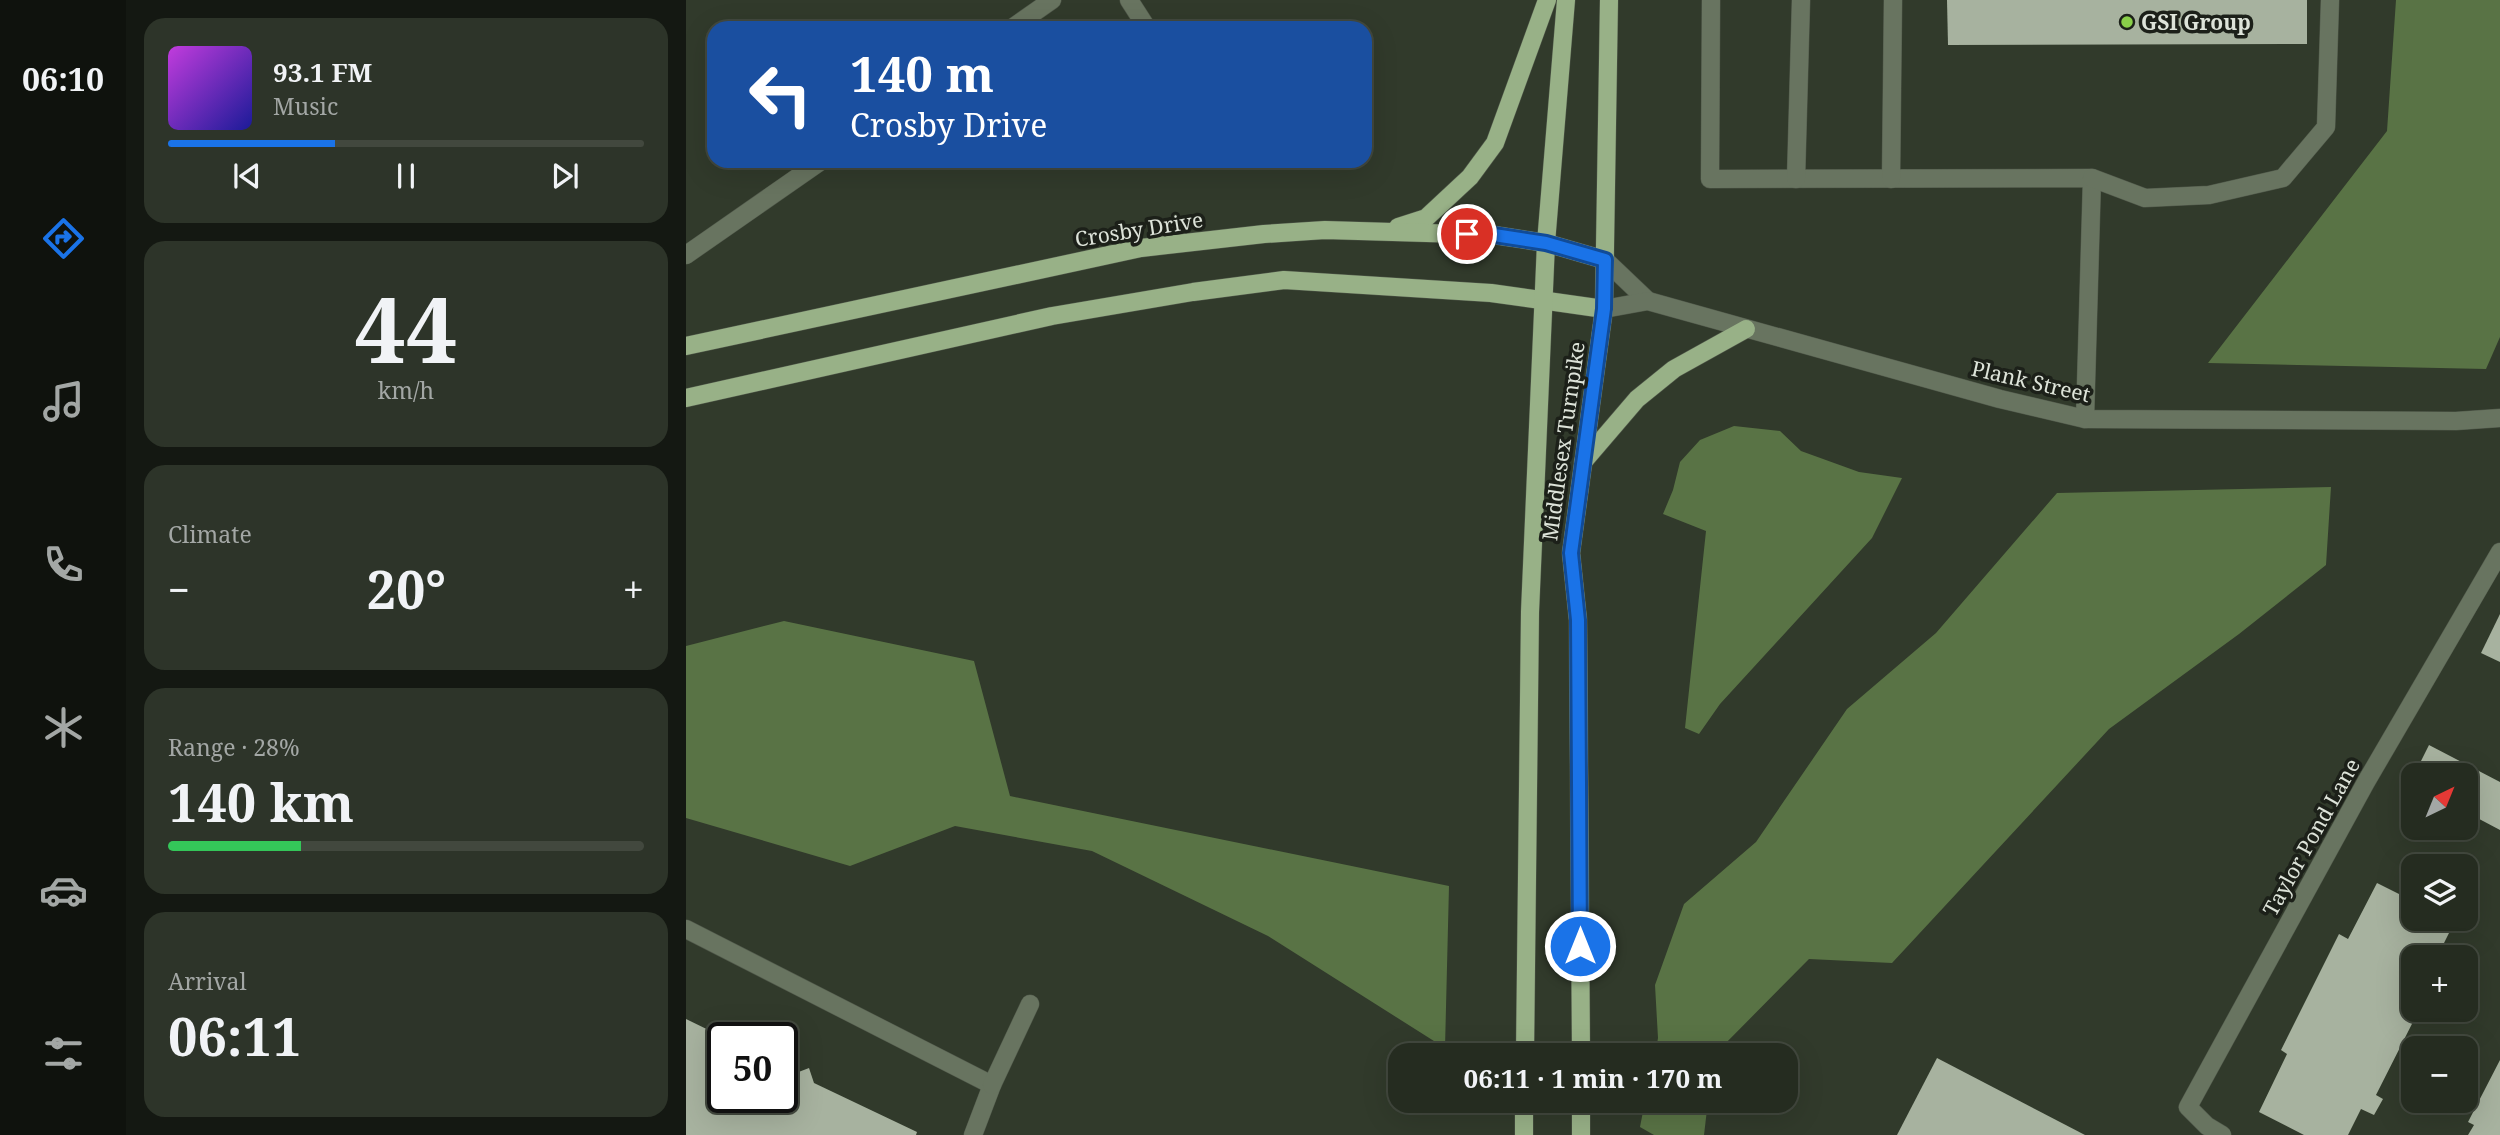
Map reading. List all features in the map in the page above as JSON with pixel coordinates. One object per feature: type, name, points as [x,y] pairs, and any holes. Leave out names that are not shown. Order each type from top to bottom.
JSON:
[{"type":"main road","points":[[1384,232],[1426,218],[1471,177],[1495,143],[1547,0]]},
{"type":"main road","name":"Middlesex Turnpike","points":[[1525,1043],[1530,612],[1546,243],[1566,0]]},
{"type":"main road","name":"Middlesex Turnpike","points":[[1581,1043],[1578,620],[1571,553],[1604,309],[1609,0]]},
{"type":"main road","name":"Crosby Drive","points":[[686,346],[1140,248],[1301,232],[1494,235],[1546,243],[1605,260]]},
{"type":"main road","points":[[686,398],[1052,316],[1284,280],[1491,293],[1604,309]]},
{"type":"main road","points":[[1583,462],[1637,399],[1674,369],[1746,329]]},
{"type":"main road","points":[[1524,1113],[1524,1135]]},
{"type":"main road","points":[[1581,1113],[1581,1135]]},
{"type":"street","points":[[1022,21],[1052,0]]},
{"type":"street","points":[[1129,0],[1142,21]]},
{"type":"street","points":[[1711,0],[1710,179],[2092,178],[2146,198],[2209,195],[2283,178],[2326,127],[2330,0]]},
{"type":"street","points":[[1796,179],[1801,0]]},
{"type":"street","points":[[1891,179],[1893,0]]},
{"type":"street","points":[[686,256],[811,168]]},
{"type":"street","points":[[2085,419],[2092,178]]},
{"type":"street","name":"Plank Street","points":[[1605,260],[1648,301]]},
{"type":"street","name":"Plank Street","points":[[1604,309],[1648,301],[2000,399],[2085,419],[2456,421],[2500,418]]},
{"type":"street","name":"Taylor Pond Lane","points":[[2222,1135],[2207,1126],[2188,1107],[2367,782],[2500,552]]},
{"type":"street","points":[[686,929],[992,1085]]},
{"type":"street","points":[[973,1135],[992,1085],[1030,1004]]},
{"type":"shaded area","points":[[2396,0],[2500,0],[2500,337],[2486,369],[2208,363],[2387,131]]},
{"type":"shaded area","points":[[1734,426],[1780,431],[1801,451],[1859,472],[1902,478],[1872,538],[1720,704],[1699,734],[1685,728],[1706,531],[1663,514],[1680,462],[1700,440]]},
{"type":"shaded area","points":[[2331,487],[2326,565],[2239,634],[2109,729],[1892,963],[1809,959],[1726,1043],[1657,1043],[1655,985],[1684,904],[1756,842],[1847,709],[1936,633],[2057,493]]},
{"type":"shaded area","points":[[784,621],[974,661],[1010,796],[1449,886],[1445,1043],[1437,1043],[1268,936],[1092,851],[955,826],[850,866],[686,818],[686,646]]},
{"type":"shaded area","points":[[1643,1113],[1707,1113],[1704,1135],[1654,1135],[1640,1127]]},
{"type":"building","name":"GSI Group","points":[[1947,0],[2307,0],[2307,44],[1948,45]]},
{"type":"building","points":[[2500,614],[2500,662],[2481,653]]},
{"type":"building","points":[[2429,745],[2464,763],[2420,763]]},
{"type":"building","points":[[2478,771],[2500,782],[2500,830],[2478,818]]},
{"type":"building","points":[[2377,883],[2401,895],[2401,931],[2450,931],[2443,945],[2401,945],[2401,1022],[2413,1022],[2406,1036],[2401,1036],[2401,1046],[2376,1095],[2383,1099],[2374,1115],[2361,1109],[2348,1135],[2304,1135],[2259,1112],[2287,1054],[2281,1050],[2339,934],[2348,939]]},
{"type":"building","points":[[686,1019],[707,1029],[707,1113],[798,1113],[798,1072],[809,1068],[814,1083],[917,1132],[916,1135],[686,1135]]},
{"type":"building","points":[[1937,1058],[2085,1135],[1897,1135]]},
{"type":"building","points":[[2500,1060],[2500,1135],[2468,1135],[2474,1125],[2468,1122],[2473,1113],[2478,1113],[2478,1103]]},
{"type":"place","name":"GSI Group","points":[[2127,22]]},
{"type":"route","points":[[1467,234],[1546,243],[1605,260],[1604,309],[1571,553],[1578,620],[1580,946]]}]
